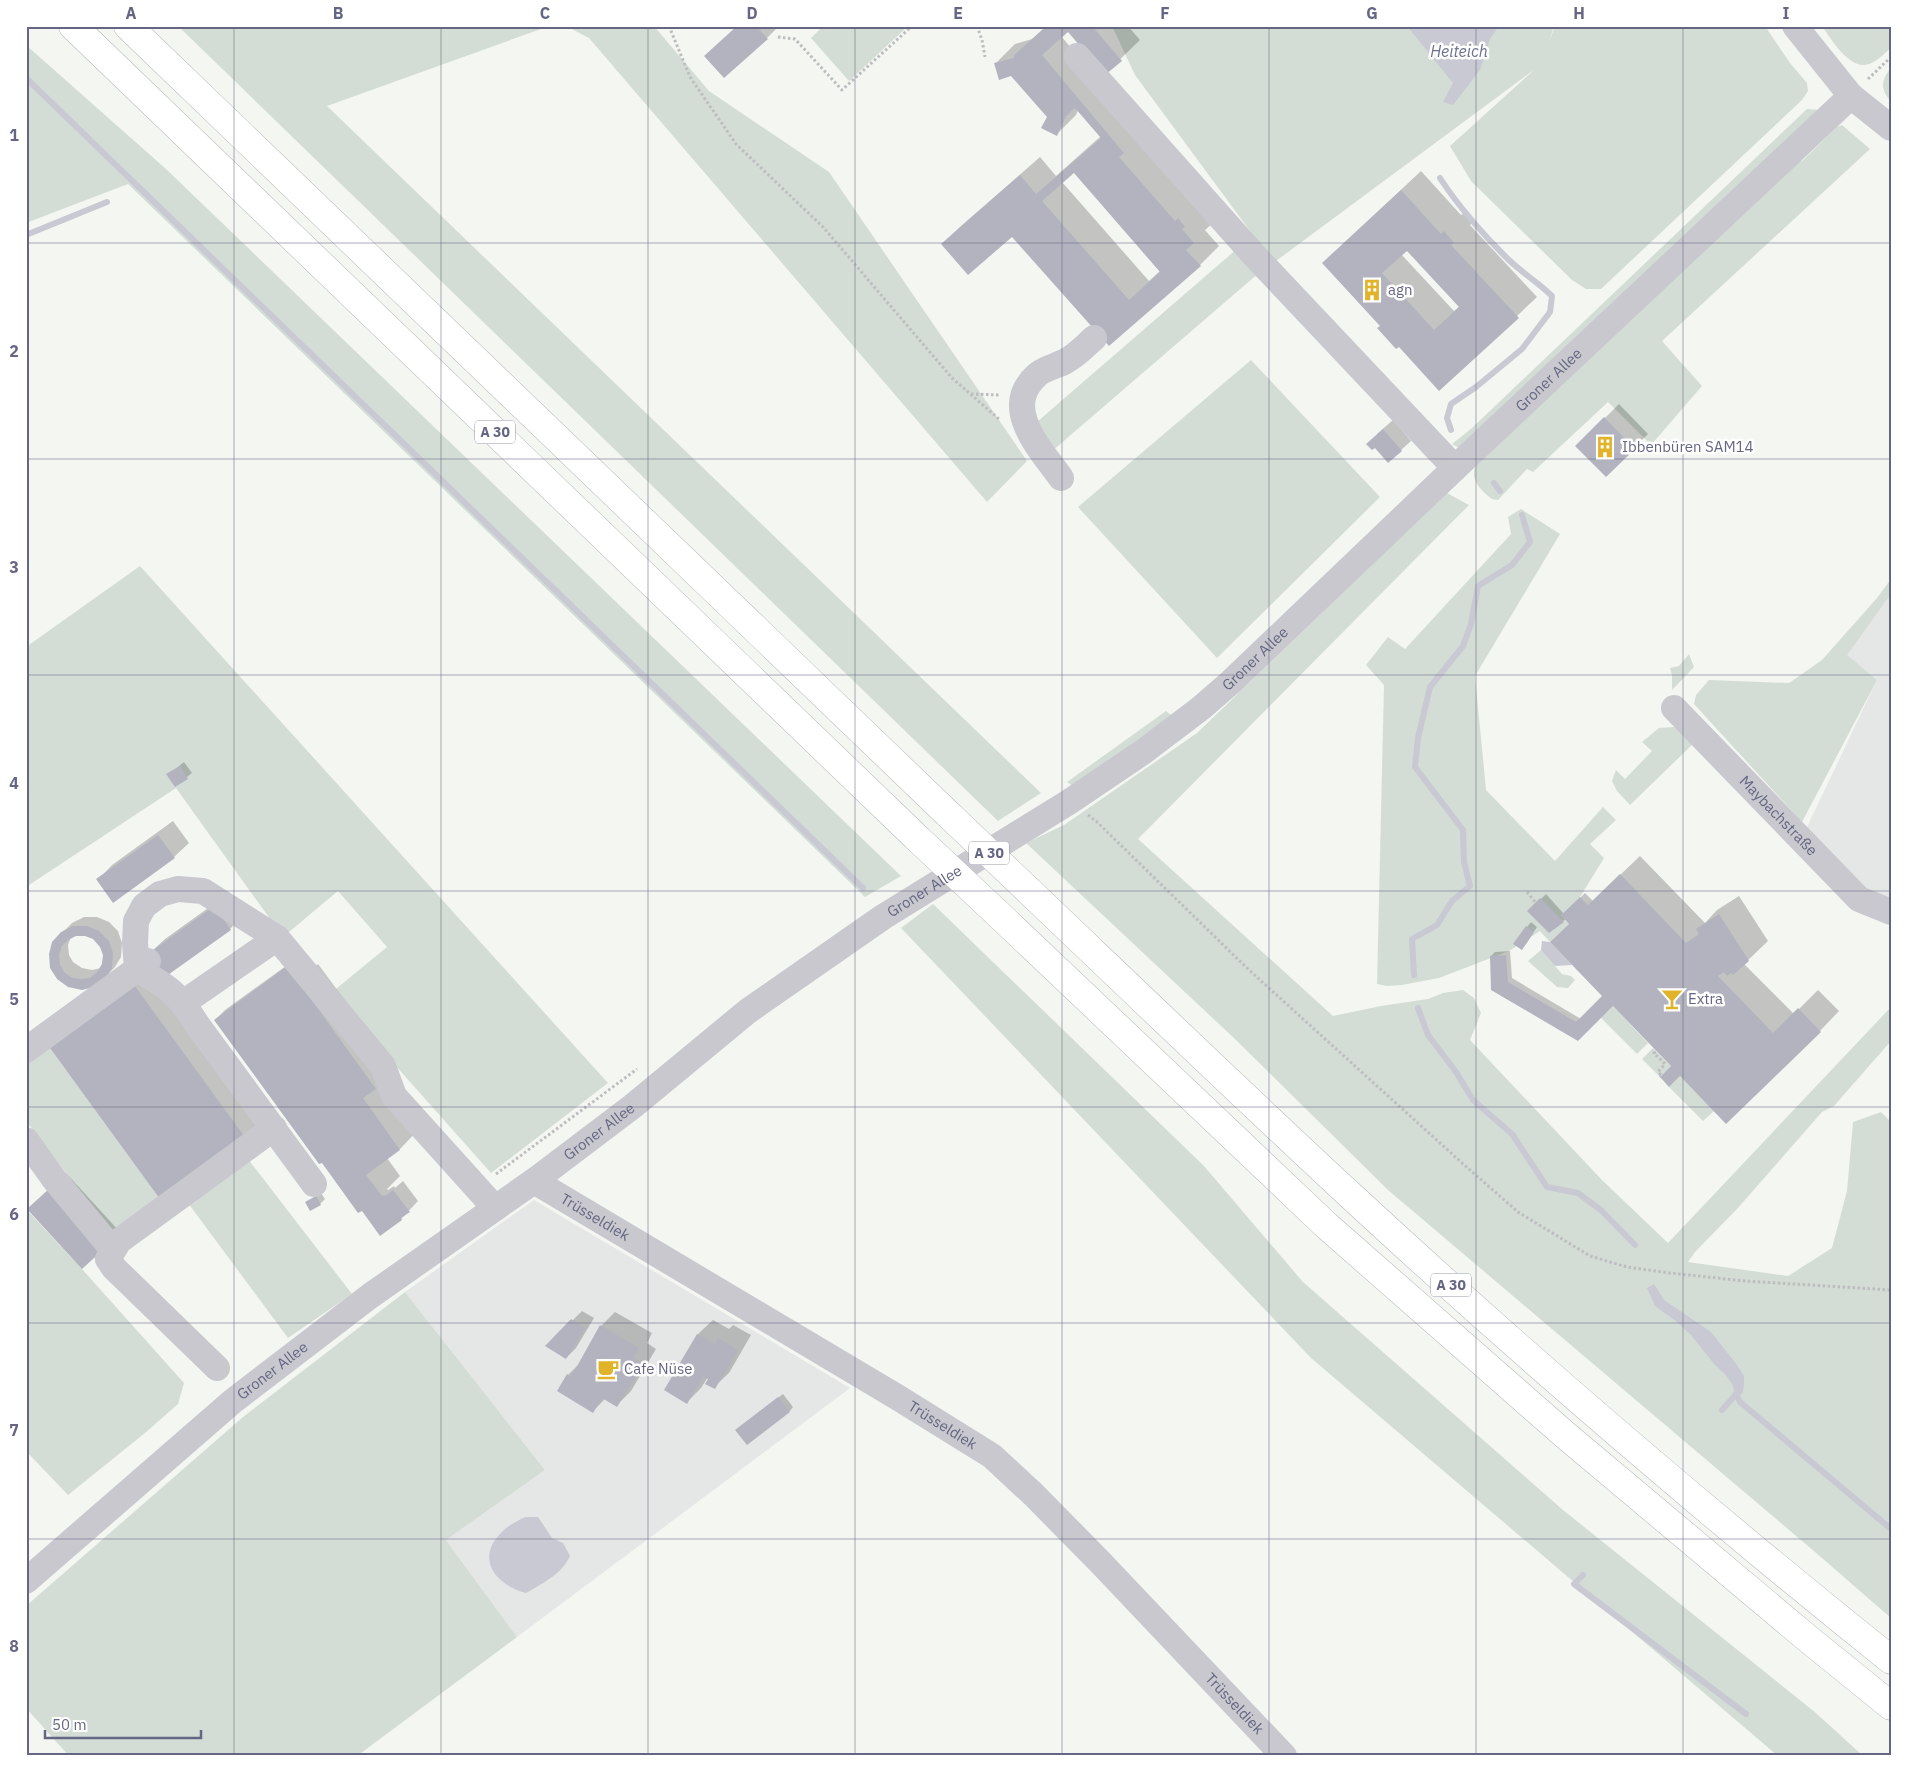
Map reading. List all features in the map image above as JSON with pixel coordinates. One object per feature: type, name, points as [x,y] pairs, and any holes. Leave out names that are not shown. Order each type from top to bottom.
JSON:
[{"type":"highway","name":"A 30","points":[[73,26],[917,838],[1327,1226],[1564,1434],[1891,1706]]},
{"type":"highway","name":"A 30","points":[[128,26],[1028,891],[1350,1195],[1553,1377],[1766,1559],[1891,1660]]},
{"type":"highway","points":[[1845,1668],[1891,1725]]},
{"type":"street","points":[[1795,26],[1851,96],[1891,128]]},
{"type":"street","points":[[1077,56],[1253,254],[1455,468]]},
{"type":"street","name":"Groner Allee","points":[[26,1581],[234,1401],[370,1296],[534,1181],[633,1106],[748,1011],[883,918],[1069,802],[1144,752],[1201,708],[1231,682],[1455,468],[1851,96]]},
{"type":"street","points":[[1061,478],[1034,441],[1024,422],[1021,402],[1037,375],[1078,354],[1094,338]]},
{"type":"street","name":"Maybachstraße","points":[[1674,708],[1859,899],[1891,912]]},
{"type":"street","points":[[314,1184],[183,1003],[143,965],[135,943],[136,921],[144,906],[160,894],[178,889],[203,891],[277,938],[383,1066],[394,1096],[495,1208]]},
{"type":"street","points":[[183,1003],[277,938]]},
{"type":"street","points":[[26,1050],[143,965]]},
{"type":"street","points":[[217,1368],[114,1268],[108,1259],[119,1241],[274,1128]]},
{"type":"street","points":[[26,1140],[54,1178],[113,1250]]},
{"type":"street","name":"Trüsseldiek","points":[[534,1181],[897,1397],[992,1456],[1034,1495],[1100,1562],[1284,1756]]},
{"type":"path","points":[[669,26],[690,77],[736,144],[823,227],[952,378],[1004,424],[1034,441]]},
{"type":"path","points":[[778,36],[795,39],[842,90],[912,26]]},
{"type":"path","points":[[977,26],[985,56]]},
{"type":"path","points":[[1869,78],[1891,57]]},
{"type":"path","points":[[970,394],[1025,395]]},
{"type":"path","points":[[1069,802],[1098,822],[1249,970],[1476,1176],[1518,1212],[1590,1256],[1627,1267],[1670,1273],[1745,1281],[1891,1290]]},
{"type":"path","points":[[1527,892],[1536,903]]},
{"type":"path","points":[[1656,1052],[1654,1053],[1665,1064],[1658,1072],[1662,1076],[1660,1077]]},
{"type":"shaded area","points":[[178,26],[560,26],[541,29],[327,106],[1041,793],[998,821]]},
{"type":"shaded area","points":[[566,26],[654,26],[709,91],[829,172],[1027,461],[987,502],[589,38]]},
{"type":"shaded area","points":[[823,26],[908,26],[849,81],[811,38]]},
{"type":"shaded area","points":[[1112,26],[1554,26],[1549,42],[1555,26],[1765,26],[1790,63],[1807,83],[1808,91],[1802,100],[1601,289],[1586,289],[1572,280],[1471,181],[1450,146],[1535,69],[1253,278],[1051,452],[1030,428],[1253,235],[1135,75]]},
{"type":"shaded area","points":[[1822,26],[1891,26],[1891,48],[1872,63],[1862,65],[1855,63],[1836,46]]},
{"type":"shaded area","points":[[26,45],[166,169],[901,876],[865,897],[128,184],[26,223]]},
{"type":"shaded area","points":[[1891,68],[1891,101],[1885,93],[1883,85],[1885,76]]},
{"type":"shaded area","points":[[1807,109],[1821,110],[1459,448],[1452,444],[1472,428]]},
{"type":"shaded area","points":[[1842,125],[1870,149],[1662,341],[1702,386],[1651,445],[1608,402],[1533,472],[1527,469],[1498,500],[1492,499],[1484,493],[1474,477],[1475,467],[1792,161],[1802,161],[1837,127]]},
{"type":"shaded area","points":[[1251,360],[1380,497],[1217,658],[1078,507]]},
{"type":"shaded area","points":[[1447,493],[1469,505],[1138,839],[1333,1016],[1428,999],[1443,993],[1463,990],[1474,998],[1481,1013],[1470,1040],[1602,1180],[1668,1243],[1891,1007],[1891,1041],[1834,1106],[1822,1112],[1688,1262],[1788,1276],[1832,1248],[1847,1191],[1853,1122],[1881,1112],[1891,1122],[1891,1618],[1388,1190],[1236,1040],[1026,843],[1064,825],[1197,733]]},
{"type":"shaded area","points":[[1521,509],[1560,534],[1475,676],[1486,790],[1555,861],[1603,807],[1616,820],[1590,844],[1604,858],[1580,897],[1561,915],[1569,924],[1550,942],[1540,931],[1509,951],[1439,978],[1402,985],[1387,986],[1377,984],[1384,685],[1366,665],[1388,637],[1405,649],[1511,534],[1508,517]]},
{"type":"shaded area","points":[[140,566],[608,1083],[491,1173],[331,993],[387,947],[338,891],[283,937],[176,788],[26,887],[26,647]]},
{"type":"shaded area","points":[[1891,579],[1891,594],[1847,655],[1877,680],[1802,822],[1694,704],[1696,695],[1709,680],[1789,683],[1822,660],[1877,598]]},
{"type":"shaded area","points":[[1891,594],[1891,920],[1807,827],[1877,680],[1846,655]]},
{"type":"shaded area","points":[[1689,654],[1694,667],[1672,690],[1670,668],[1679,666]]},
{"type":"shaded area","points":[[1166,711],[1176,719],[1076,788],[1067,782]]},
{"type":"shaded area","points":[[1674,727],[1681,729],[1693,744],[1630,805],[1617,791],[1612,781],[1616,770],[1625,779],[1652,751],[1642,742],[1659,728]]},
{"type":"shaded area","points":[[933,904],[1204,1166],[1303,1282],[1563,1510],[1816,1713],[1863,1756],[1778,1756],[1311,1358],[901,928]]},
{"type":"shaded area","points":[[1541,950],[1562,974],[1571,976],[1575,980],[1568,988],[1557,987],[1528,961]]},
{"type":"shaded area","points":[[1613,1006],[1648,1043],[1637,1054],[1601,1018]]},
{"type":"shaded area","points":[[47,1044],[162,1202],[115,1236],[26,1121],[26,1059]]},
{"type":"shaded area","points":[[1653,1048],[1671,1066],[1660,1077],[1642,1059]]},
{"type":"shaded area","points":[[1680,1076],[1714,1111],[1703,1121],[1669,1087]]},
{"type":"shaded area","points":[[248,1159],[352,1294],[288,1338],[188,1203]]},
{"type":"shaded area","points":[[534,1200],[850,1388],[517,1637],[446,1540],[545,1470],[405,1292]]},
{"type":"shaded area","points":[[26,1209],[184,1383],[178,1404],[68,1495],[26,1451]]},
{"type":"shaded area","points":[[405,1292],[545,1470],[446,1540],[517,1637],[357,1756],[69,1756],[26,1708],[26,1606],[243,1417]]},
{"type":"water","name":"Heiteich","points":[[1407,26],[1499,26],[1490,39],[1480,70],[1453,105],[1443,102],[1453,83]]},
{"type":"water","points":[[1542,941],[1550,942],[1572,965],[1555,966],[1541,950]]},
{"type":"water","points":[[1654,1284],[1664,1300],[1711,1332],[1737,1365],[1744,1376],[1744,1383],[1743,1392],[1737,1399],[1732,1384],[1725,1374],[1715,1365],[1691,1335],[1655,1306],[1647,1288]]},
{"type":"water","points":[[525,1517],[538,1517],[552,1538],[563,1543],[570,1556],[557,1573],[526,1593],[516,1590],[499,1579],[493,1571],[489,1554],[492,1545],[501,1532]]},
{"type":"building","points":[[737,26],[756,26],[768,39],[724,78],[704,56]]},
{"type":"building","points":[[1047,26],[1086,26],[1088,29],[1092,26],[1122,61],[1105,75],[1068,32],[1042,55],[1124,153],[1119,157],[1175,221],[1178,218],[1185,227],[1182,229],[1194,243],[1186,250],[1201,266],[1109,346],[1012,237],[968,275],[941,244],[1020,175],[1036,194],[1101,138],[1075,108],[1066,116],[1057,136],[1041,128],[1047,117],[1011,76],[999,80],[994,63],[1014,58],[1014,55]],"holes":[[[1074,173],[1160,272],[1129,300],[1042,201]]]},
{"type":"building","name":"agn","points":[[1401,190],[1441,234],[1444,231],[1454,243],[1451,245],[1519,318],[1439,391],[1399,347],[1396,349],[1377,328],[1380,326],[1322,263]],"holes":[[[1407,251],[1459,307],[1434,330],[1382,273]]]},
{"type":"building","name":"Ibbenbüren SAM14","points":[[1604,417],[1635,449],[1606,477],[1575,446]]},
{"type":"building","points":[[1383,429],[1402,451],[1388,463],[1375,448],[1372,450],[1366,444]]},
{"type":"building","points":[[180,766],[188,779],[175,787],[166,774]]},
{"type":"building","points":[[158,835],[175,858],[113,903],[96,879]]},
{"type":"building","name":"Extra","points":[[1620,874],[1686,943],[1699,934],[1696,929],[1719,914],[1749,961],[1733,975],[1731,973],[1727,976],[1724,972],[1718,976],[1773,1033],[1798,1008],[1821,1032],[1726,1124],[1680,1076],[1669,1087],[1660,1077],[1671,1066],[1613,1006],[1578,1041],[1491,990],[1490,956],[1506,955],[1508,982],[1576,1022],[1602,996],[1550,942],[1569,924],[1561,915],[1580,897],[1588,905]]},
{"type":"building","points":[[1540,898],[1564,922],[1549,933],[1527,911]]},
{"type":"building","points":[[214,906],[231,930],[165,977],[149,953]]},
{"type":"building","points":[[73,926],[87,926],[99,931],[109,941],[113,953],[112,968],[106,978],[94,987],[82,990],[68,987],[57,979],[50,968],[49,954],[52,942],[61,932]],"holes":[[[76,936],[85,936],[93,939],[100,947],[103,955],[102,964],[90,978],[72,978],[64,972],[60,965],[59,955],[62,946],[68,940]]]},
{"type":"building","points":[[1526,926],[1534,932],[1522,950],[1513,944]]},
{"type":"building","points":[[287,966],[376,1089],[363,1098],[400,1150],[366,1175],[382,1196],[393,1190],[410,1212],[380,1236],[362,1211],[358,1213],[322,1163],[319,1164],[214,1020]]},
{"type":"building","points":[[132,982],[247,1140],[162,1202],[47,1044]]},
{"type":"building","points":[[51,1187],[106,1247],[82,1269],[27,1209]]},
{"type":"building","points":[[316,1196],[321,1205],[310,1211],[305,1202]]},
{"type":"building","points":[[571,1319],[585,1328],[566,1359],[545,1346]]},
{"type":"building","name":"Cafe Nüse","points":[[600,1325],[639,1348],[633,1358],[643,1364],[617,1407],[602,1398],[593,1413],[557,1391],[567,1374],[571,1377]]},
{"type":"building","points":[[697,1334],[715,1344],[718,1338],[738,1350],[715,1389],[705,1384],[708,1379],[703,1376],[687,1404],[664,1390]]},
{"type":"building","points":[[778,1397],[790,1412],[747,1445],[735,1430]]},
{"type":"waterway","points":[[26,78],[863,888]]},
{"type":"waterway","points":[[1440,178],[1464,211],[1491,242],[1515,266],[1552,296],[1550,312],[1522,349],[1476,387],[1451,404],[1447,418],[1451,430]]},
{"type":"waterway","points":[[26,235],[107,202]]},
{"type":"waterway","points":[[1494,483],[1500,491]]},
{"type":"waterway","points":[[1414,975],[1412,939],[1437,925],[1452,901],[1470,886],[1464,862],[1463,830],[1415,767],[1418,738],[1430,687],[1463,646],[1471,624],[1478,586],[1512,565],[1530,542],[1522,515]]},
{"type":"waterway","points":[[1418,1008],[1428,1035],[1456,1072],[1473,1100],[1512,1134],[1547,1187],[1578,1193],[1602,1211],[1635,1245]]},
{"type":"waterway","points":[[1722,1410],[1738,1392]]},
{"type":"waterway","points":[[1736,1394],[1740,1402],[1891,1529]]},
{"type":"waterway","points":[[1583,1575],[1574,1584],[1746,1714]]},
{"type":"place","name":"agn","points":[[1372,290]]},
{"type":"place","name":"Ibbenbüren SAM14","points":[[1605,447]]},
{"type":"place","name":"Extra","points":[[1672,999]]},
{"type":"place","name":"Cafe Nüse","points":[[608,1369]]}]
